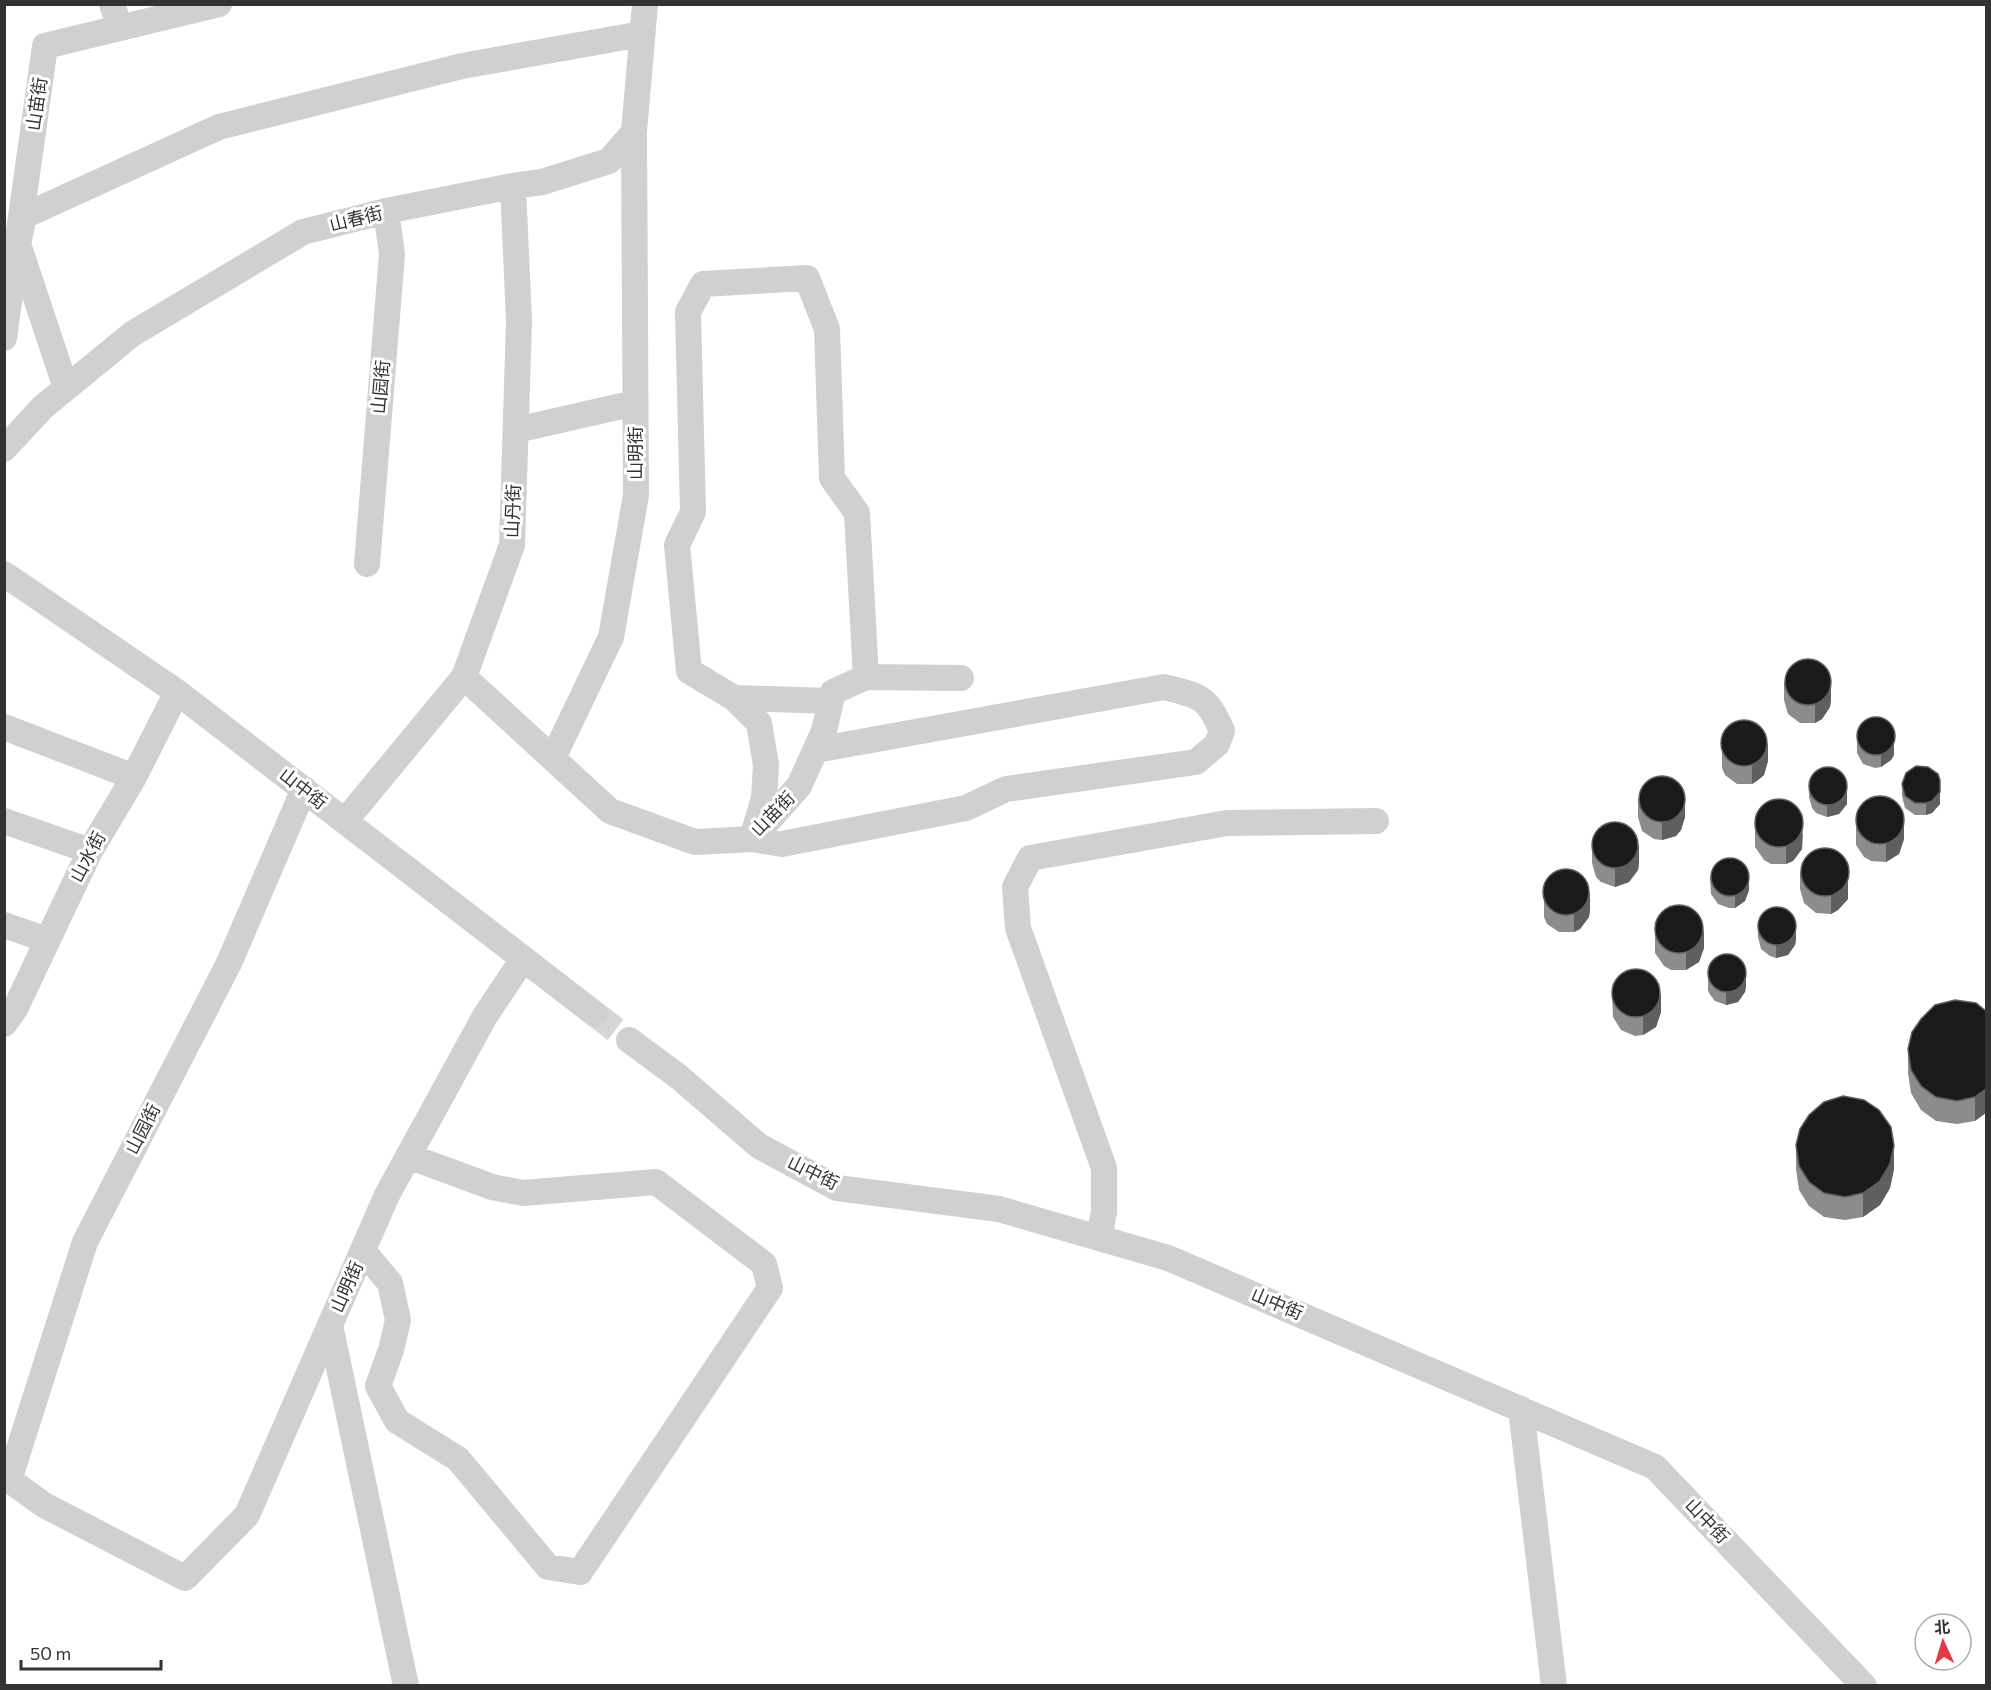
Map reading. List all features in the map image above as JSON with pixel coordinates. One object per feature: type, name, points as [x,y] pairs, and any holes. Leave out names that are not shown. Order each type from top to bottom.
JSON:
[{"type":"street","name":"山苗街","points":[[4,338],[8,292],[18,244],[16,178],[45,46],[116,16],[219,4]]},
{"type":"street","points":[[634,132],[645,4]]},
{"type":"street","points":[[66,388],[18,244],[24,216],[219,128],[462,66],[642,34]]},
{"type":"street","name":"山春街","points":[[4,449],[43,407],[132,334],[303,232],[386,211],[542,182],[609,161],[634,132]]},
{"type":"street","name":"山明街","points":[[553,758],[611,638],[636,495],[634,132]]},
{"type":"street","name":"山丹街","points":[[345,821],[464,677],[512,545],[519,321],[513,186]]},
{"type":"street","name":"山园街","points":[[367,564],[392,254],[386,211]]},
{"type":"street","points":[[816,750],[1164,687],[1198,696],[1214,711],[1222,731],[1217,744],[1196,762],[1006,789],[966,808],[782,844],[752,839],[764,798],[766,765],[759,723],[734,698],[689,670],[677,545],[693,512],[687,312],[703,284],[807,278],[827,329],[832,478],[857,513],[866,677]]},
{"type":"street","points":[[516,430],[635,403]]},
{"type":"street","name":"山中街","points":[[4,574],[177,692],[596,1014]]},
{"type":"street","name":"山苗街","points":[[464,677],[610,812],[695,842],[752,839],[799,786],[824,731],[831,701]]},
{"type":"street","points":[[734,698],[831,701],[833,692],[866,677],[961,678]]},
{"type":"street","name":"山水街","points":[[4,1024],[15,1009],[90,851],[134,777],[177,692]]},
{"type":"street","points":[[4,728],[134,777]]},
{"type":"street","name":"山园街","points":[[7,1478],[85,1242],[229,963],[304,789]]},
{"type":"street","points":[[4,820],[90,851]]},
{"type":"street","points":[[1099,1238],[1104,1212],[1104,1168],[1018,928],[1016,887],[1030,858],[1227,823],[1376,821]]},
{"type":"street","points":[[4,925],[47,940]]},
{"type":"street","name":"山明街","points":[[406,1686],[330,1324],[387,1196],[408,1156],[484,1016],[524,958]]},
{"type":"street","name":"山中街","points":[[629,1040],[679,1077],[759,1146],[837,1188],[999,1209],[1168,1258],[1655,1467],[1864,1686]]},
{"type":"street","points":[[363,1251],[390,1283],[398,1320],[391,1350],[378,1386],[397,1421],[458,1459],[548,1567],[580,1572],[770,1288],[764,1264],[656,1182],[523,1193],[492,1187],[408,1156]]},
{"type":"street","points":[[7,1478],[44,1505],[185,1578],[247,1515],[330,1324]]},
{"type":"street","points":[[1521,1409],[1554,1686]]},
{"type":"building","points":[[1808,659],[1824,666],[1831,682],[1824,698],[1808,705],[1792,698],[1785,682],[1792,666]]},
{"type":"building","points":[[1876,717],[1889,723],[1895,736],[1889,749],[1876,755],[1863,749],[1857,736],[1863,723]]},
{"type":"building","points":[[1744,720],[1760,727],[1767,743],[1760,759],[1744,766],[1728,759],[1721,743],[1728,727]]},
{"type":"building","points":[[1916,766],[1928,767],[1938,774],[1940,792],[1932,801],[1915,803],[1905,796],[1902,784],[1906,773]]},
{"type":"building","points":[[1828,767],[1841,773],[1847,786],[1841,799],[1828,805],[1815,799],[1809,786],[1815,773]]},
{"type":"building","points":[[1662,776],[1678,783],[1685,799],[1678,815],[1662,822],[1646,815],[1639,799],[1646,783]]},
{"type":"building","points":[[1875,796],[1885,796],[1897,803],[1904,815],[1904,825],[1897,837],[1885,844],[1875,844],[1860,833],[1856,825],[1856,815],[1867,800]]},
{"type":"building","points":[[1779,799],[1796,806],[1803,823],[1796,840],[1779,847],[1762,840],[1755,823],[1762,806]]},
{"type":"building","points":[[1615,822],[1631,829],[1638,845],[1631,861],[1615,868],[1599,861],[1592,845],[1599,829]]},
{"type":"building","points":[[1820,848],[1830,848],[1842,855],[1849,867],[1849,877],[1842,889],[1830,896],[1820,896],[1805,885],[1801,877],[1801,867],[1812,852]]},
{"type":"building","points":[[1730,858],[1743,864],[1749,877],[1743,890],[1730,896],[1717,890],[1711,877],[1717,864]]},
{"type":"building","points":[[1566,869],[1582,876],[1589,892],[1582,908],[1566,915],[1550,908],[1543,892],[1550,876]]},
{"type":"building","points":[[1674,905],[1684,905],[1696,912],[1703,924],[1703,934],[1696,946],[1684,953],[1674,953],[1659,942],[1655,934],[1655,924],[1666,909]]},
{"type":"building","points":[[1777,907],[1790,913],[1796,926],[1790,939],[1777,945],[1764,939],[1758,926],[1764,913]]},
{"type":"building","points":[[1727,954],[1740,960],[1746,973],[1740,986],[1727,992],[1714,986],[1708,973],[1714,960]]},
{"type":"building","points":[[1631,969],[1641,969],[1653,976],[1660,988],[1660,998],[1653,1010],[1641,1017],[1631,1017],[1616,1006],[1612,998],[1612,988],[1623,973]]},
{"type":"building","points":[[1955,1000],[1976,1003],[1986,1011],[1986,1089],[1975,1097],[1957,1101],[1936,1097],[1921,1086],[1911,1070],[1908,1049],[1912,1032],[1921,1019],[1935,1005]]},
{"type":"building","points":[[1843,1096],[1864,1100],[1879,1110],[1891,1127],[1894,1146],[1890,1164],[1880,1181],[1863,1193],[1845,1197],[1824,1193],[1809,1182],[1799,1166],[1796,1145],[1800,1129],[1809,1115],[1824,1102]]},
{"type":"tunnel","points":[[595,1014],[629,1040]]}]
